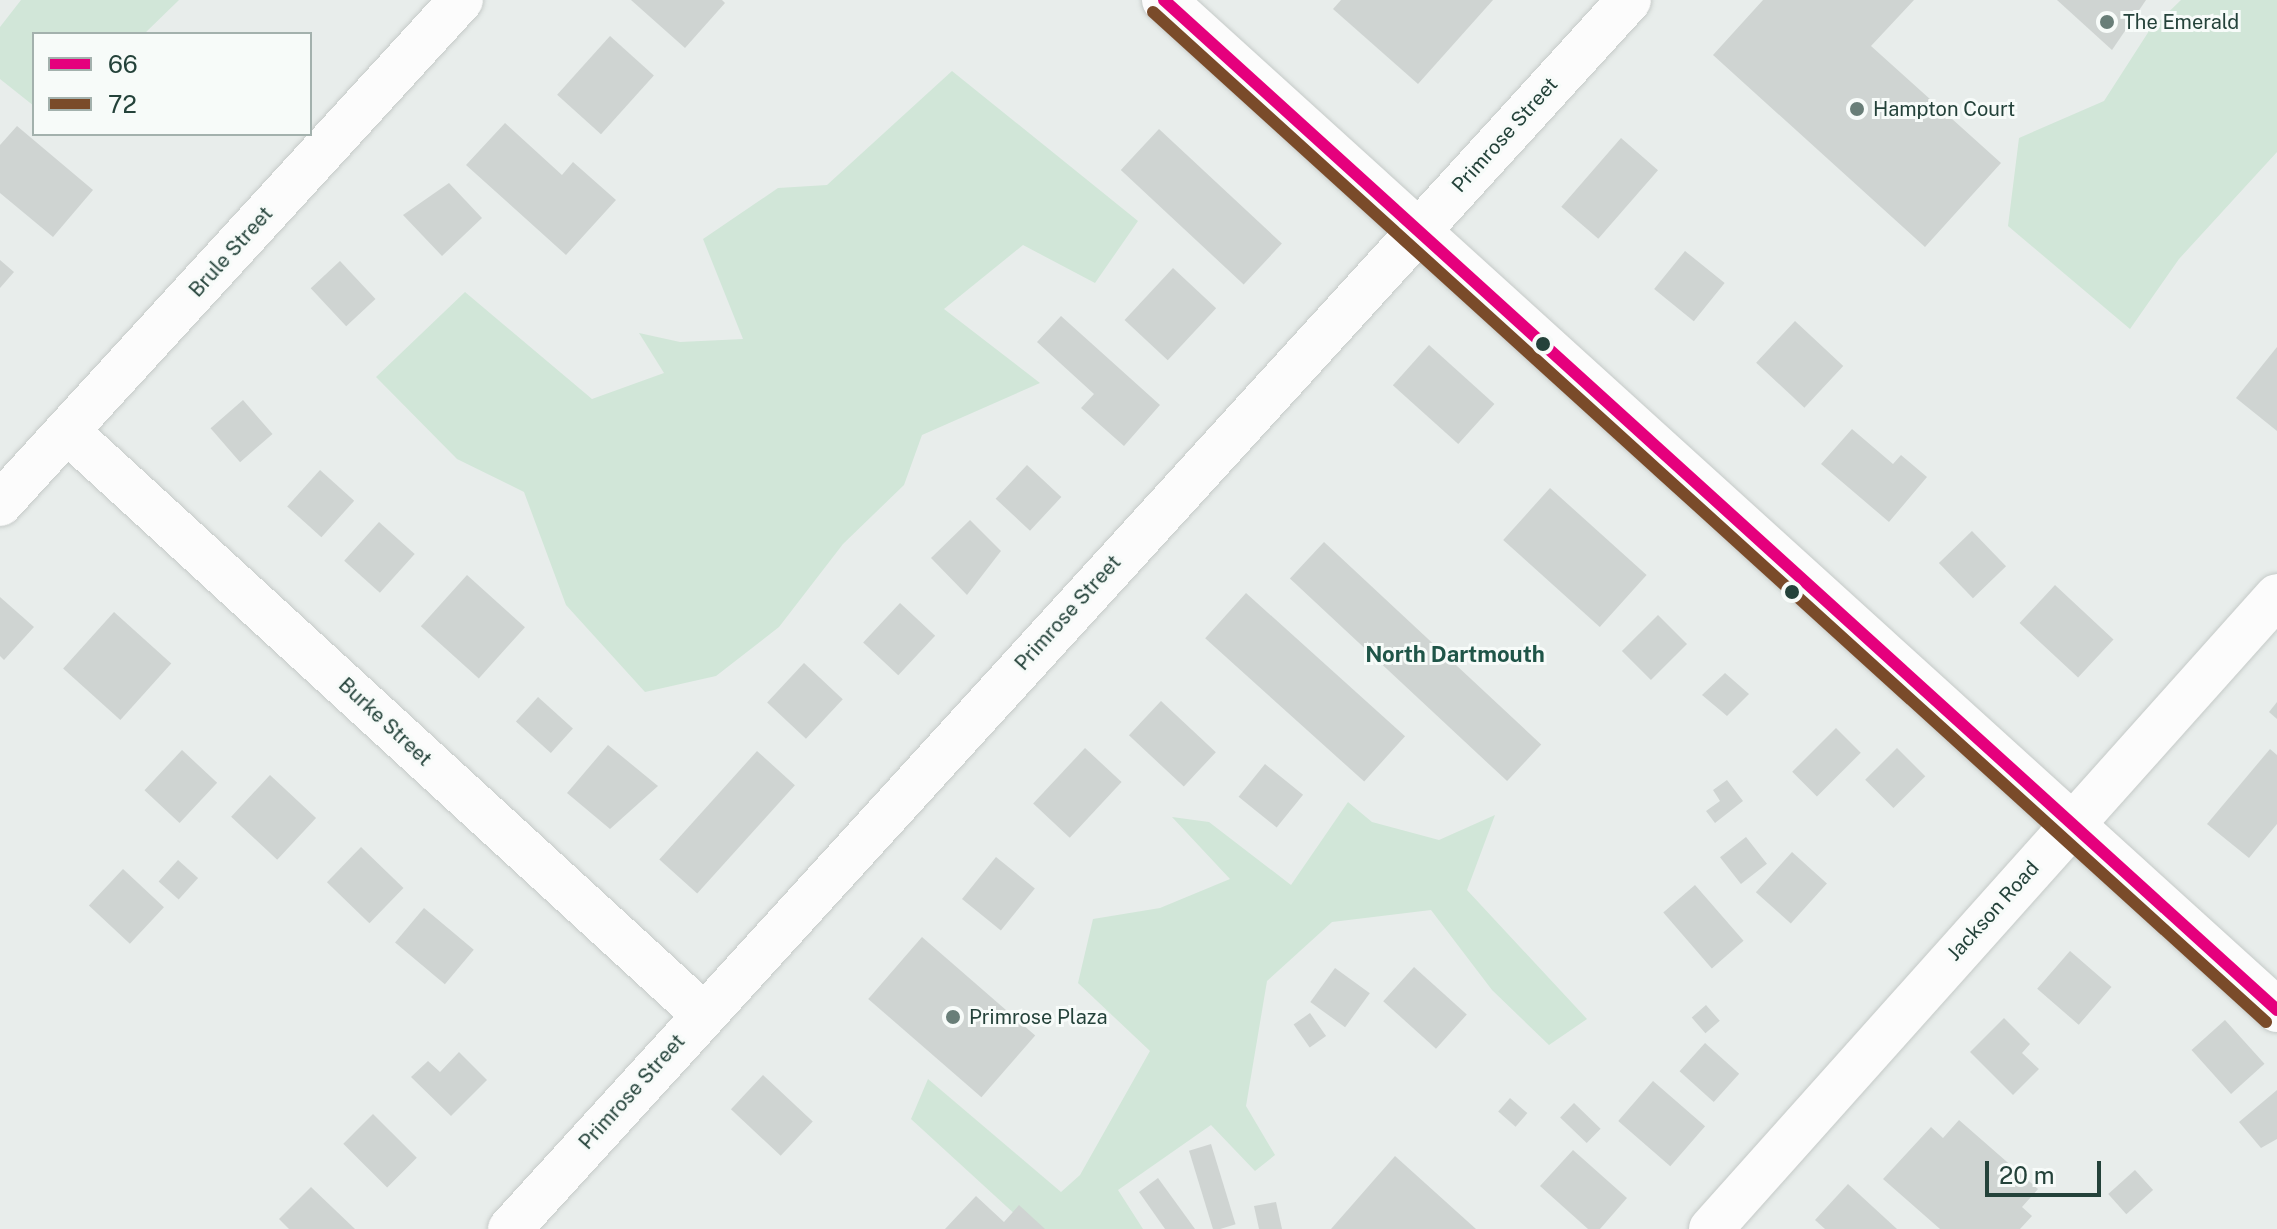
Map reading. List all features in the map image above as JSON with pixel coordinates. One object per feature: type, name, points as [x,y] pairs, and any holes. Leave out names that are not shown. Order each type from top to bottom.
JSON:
[{"type":"street","name":"Brule Street","points":[[0,504],[461,0]]},
{"type":"street","points":[[1164,0],[2277,1010]]},
{"type":"street","name":"Primrose Street","points":[[510,1229],[702,1013],[1629,0]]},
{"type":"street","name":"Burke Street","points":[[67,431],[702,1013]]},
{"type":"street","name":"Jackson Road","points":[[1711,1229],[2069,824],[2277,596]]},
{"type":"green space","points":[[21,0],[179,0],[146,32],[32,32],[32,104],[0,79],[0,27]]},
{"type":"green space","points":[[2181,0],[2277,0],[2277,152],[2179,259],[2130,329],[2008,226],[2019,138],[2104,101],[2149,31]]},
{"type":"green space","points":[[952,71],[1138,221],[1095,283],[1023,245],[944,309],[1040,383],[922,435],[904,485],[843,544],[779,627],[716,676],[645,692],[566,605],[524,492],[457,459],[376,377],[465,292],[592,399],[664,373],[639,333],[680,342],[743,339],[703,239],[778,188],[827,185]]},
{"type":"green space","points":[[1348,802],[1372,822],[1439,840],[1495,815],[1467,890],[1587,1019],[1549,1045],[1492,990],[1431,910],[1332,922],[1267,981],[1246,1106],[1275,1155],[1255,1171],[1211,1125],[1118,1190],[1143,1229],[1031,1229],[911,1119],[928,1079],[1061,1192],[1080,1175],[1150,1051],[1078,983],[1093,919],[1160,908],[1230,879],[1172,817],[1209,822],[1291,885]]},
{"type":"building","points":[[631,0],[722,0],[725,3],[685,48]]},
{"type":"building","points":[[1341,0],[1493,0],[1418,84],[1333,9]]},
{"type":"building","name":"Hampton Court","points":[[1763,0],[1914,0],[1871,46],[2001,163],[1925,247],[1713,55]]},
{"type":"building","name":"The Emerald","points":[[2057,0],[2146,0],[2112,50]]},
{"type":"building","points":[[610,36],[654,75],[601,134],[557,95]]},
{"type":"building","points":[[505,123],[562,175],[573,162],[616,200],[566,255],[466,165]]},
{"type":"building","points":[[17,126],[93,190],[53,237],[0,193],[0,145]]},
{"type":"building","points":[[1159,129],[1282,244],[1244,285],[1121,170]]},
{"type":"building","points":[[1621,138],[1658,170],[1598,239],[1561,207]]},
{"type":"building","points":[[449,183],[482,218],[442,256],[403,215]]},
{"type":"building","points":[[1685,251],[1725,283],[1694,321],[1654,289]]},
{"type":"building","points":[[0,260],[14,272],[0,288]]},
{"type":"building","points":[[340,261],[375,299],[346,326],[311,288]]},
{"type":"building","points":[[1173,268],[1216,308],[1168,360],[1125,320]]},
{"type":"building","points":[[1061,316],[1160,405],[1124,446],[1081,408],[1094,394],[1037,342]]},
{"type":"building","points":[[1795,321],[1843,366],[1804,408],[1756,363]]},
{"type":"building","points":[[1429,345],[1494,404],[1458,444],[1393,385]]},
{"type":"building","points":[[2277,347],[2277,431],[2236,398]]},
{"type":"building","points":[[243,400],[273,434],[240,462],[211,428]]},
{"type":"building","points":[[1852,429],[1893,464],[1901,455],[1927,477],[1889,522],[1821,464]]},
{"type":"building","points":[[1027,465],[1061,497],[1030,531],[996,499]]},
{"type":"building","points":[[320,470],[354,501],[321,537],[287,506]]},
{"type":"building","points":[[1550,488],[1647,575],[1600,627],[1503,540]]},
{"type":"building","points":[[970,520],[1001,551],[967,595],[931,558]]},
{"type":"building","points":[[379,522],[415,554],[380,593],[344,561]]},
{"type":"building","points":[[1972,531],[2006,566],[1973,598],[1939,563]]},
{"type":"building","points":[[1324,542],[1541,745],[1507,781],[1290,579]]},
{"type":"building","points":[[467,575],[525,627],[479,678],[421,626]]},
{"type":"building","points":[[2055,585],[2114,640],[2078,678],[2020,623]]},
{"type":"building","points":[[1246,593],[1405,736],[1364,782],[1205,638]]},
{"type":"building","points":[[0,597],[34,627],[4,660],[0,656]]},
{"type":"building","points":[[900,603],[935,636],[898,675],[863,642]]},
{"type":"building","points":[[114,612],[171,664],[120,720],[63,668]]},
{"type":"building","points":[[1658,615],[1687,644],[1651,680],[1622,651]]},
{"type":"building","points":[[804,663],[843,699],[806,739],[767,702]]},
{"type":"building","points":[[1725,673],[1749,694],[1727,716],[1702,695]]},
{"type":"building","points":[[538,697],[573,728],[551,753],[516,722]]},
{"type":"building","points":[[1161,701],[1216,752],[1184,787],[1129,735]]},
{"type":"building","points":[[2277,702],[2277,719],[2269,712]]},
{"type":"building","points":[[1836,728],[1861,753],[1817,797],[1792,772]]},
{"type":"building","points":[[608,745],[658,786],[610,829],[567,793]]},
{"type":"building","points":[[1085,748],[1122,782],[1070,838],[1033,804]]},
{"type":"building","points":[[1897,748],[1925,776],[1893,808],[1865,780]]},
{"type":"building","points":[[2270,749],[2277,755],[2277,824],[2249,858],[2207,824]]},
{"type":"building","points":[[182,750],[217,783],[180,823],[144,790]]},
{"type":"building","points":[[757,751],[795,785],[697,894],[659,859]]},
{"type":"building","points":[[1265,764],[1303,795],[1277,827],[1239,797]]},
{"type":"building","points":[[270,775],[316,818],[277,860],[231,817]]},
{"type":"building","points":[[1727,780],[1743,801],[1715,823],[1706,811],[1720,801],[1713,790]]},
{"type":"building","points":[[1746,837],[1767,864],[1741,884],[1720,857]]},
{"type":"building","points":[[361,847],[403,888],[369,923],[327,882]]},
{"type":"building","points":[[1792,852],[1827,883],[1791,924],[1756,892]]},
{"type":"building","points":[[996,857],[1035,888],[1001,930],[962,899]]},
{"type":"building","points":[[178,860],[198,878],[179,900],[159,882]]},
{"type":"building","points":[[123,869],[164,907],[130,944],[89,906]]},
{"type":"building","points":[[1695,885],[1744,941],[1712,968],[1663,913]]},
{"type":"building","points":[[424,908],[474,950],[445,984],[395,942]]},
{"type":"building","name":"Primrose Plaza","points":[[922,937],[1035,1035],[981,1097],[868,999]]},
{"type":"building","points":[[2070,951],[2112,987],[2079,1025],[2037,989]]},
{"type":"building","points":[[1414,967],[1467,1015],[1436,1049],[1383,1001]]},
{"type":"building","points":[[1335,968],[1370,993],[1345,1027],[1310,1002]]},
{"type":"building","points":[[1706,1005],[1720,1021],[1705,1033],[1692,1017]]},
{"type":"building","points":[[1310,1013],[1326,1036],[1310,1047],[1294,1024]]},
{"type":"building","points":[[2004,1018],[2030,1044],[2022,1053],[2039,1069],[2013,1095],[1970,1052]]},
{"type":"building","points":[[2225,1020],[2264,1064],[2231,1094],[2192,1050]]},
{"type":"building","points":[[1705,1043],[1739,1074],[1714,1102],[1680,1071]]},
{"type":"building","points":[[459,1052],[487,1080],[451,1116],[411,1077],[428,1061],[440,1072]]},
{"type":"building","points":[[763,1075],[813,1121],[781,1156],[731,1109]]},
{"type":"building","points":[[1653,1081],[1705,1126],[1670,1166],[1618,1121]]},
{"type":"building","points":[[2277,1090],[2277,1139],[2261,1148],[2239,1122]]},
{"type":"building","points":[[1510,1098],[1527,1113],[1516,1127],[1498,1112]]},
{"type":"building","points":[[1574,1103],[1601,1129],[1587,1143],[1560,1117]]},
{"type":"building","points":[[373,1114],[417,1158],[387,1188],[343,1144]]},
{"type":"building","points":[[1959,1120],[2038,1189],[2022,1207],[2032,1216],[2020,1229],[1940,1229],[1883,1179],[1931,1127],[1943,1138]]},
{"type":"building","points":[[1211,1144],[1236,1224],[1213,1229],[1189,1151]]},
{"type":"building","points":[[1573,1150],[1627,1198],[1600,1229],[1588,1229],[1540,1186]]},
{"type":"building","points":[[1395,1156],[1476,1229],[1331,1229]]},
{"type":"building","points":[[2135,1170],[2153,1190],[2126,1214],[2108,1194]]},
{"type":"building","points":[[1158,1178],[1195,1229],[1165,1229],[1139,1192]]},
{"type":"building","points":[[1848,1184],[1897,1229],[1825,1229],[1815,1220]]},
{"type":"building","points":[[311,1187],[355,1229],[289,1229],[279,1219]]},
{"type":"building","points":[[976,1196],[1004,1222],[1019,1205],[1045,1229],[945,1229]]},
{"type":"building","points":[[1276,1202],[1282,1229],[1259,1229],[1254,1206]]},
{"type":"transit line","name":"66","points":[[1164,0],[2277,1010]]},
{"type":"transit line","name":"72","points":[[1153,12],[2266,1022]]},
{"type":"place","name":"The Emerald","points":[[2107,22]]},
{"type":"place","name":"Hampton Court","points":[[1857,109]]},
{"type":"place","name":"Primrose Plaza","points":[[953,1017]]},
{"type":"district","name":"North Dartmouth","points":[[1455,655]]}]
